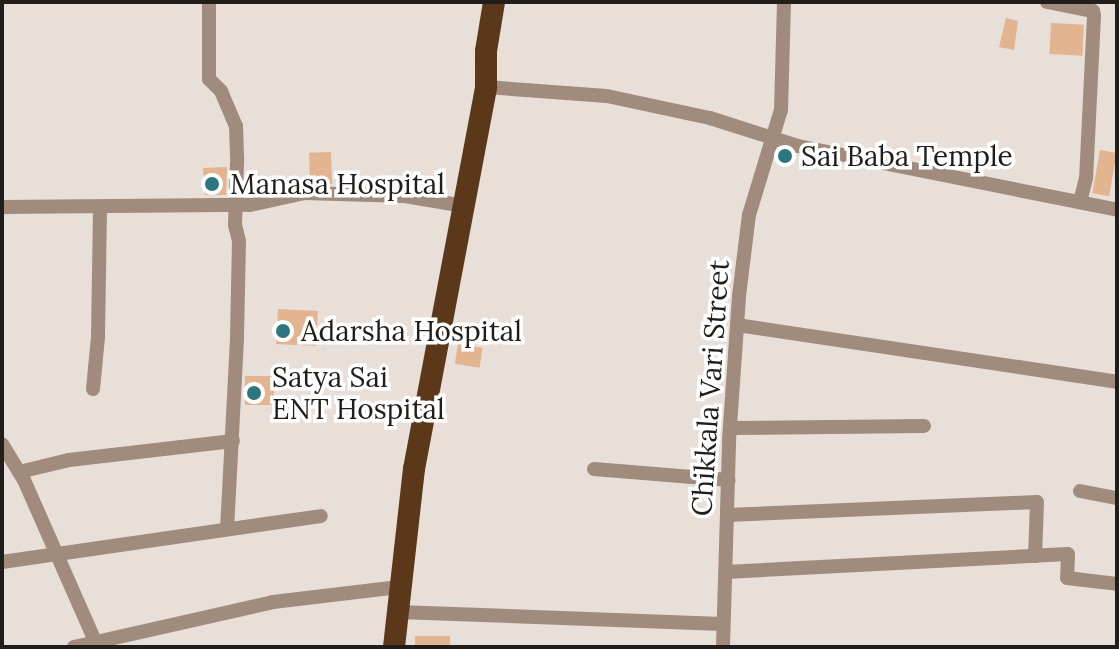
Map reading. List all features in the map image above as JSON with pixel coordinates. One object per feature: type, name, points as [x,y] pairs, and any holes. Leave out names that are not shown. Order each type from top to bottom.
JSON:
[{"type":"highway","points":[[394,647],[414,469],[486,87],[486,51],[494,2]]},
{"type":"street","points":[[209,2],[209,79],[221,91],[236,126],[235,225],[239,241],[227,528]]},
{"type":"street","name":"Chikkala Vari Street","points":[[723,647],[730,428],[737,325],[749,215],[781,110],[784,2]]},
{"type":"street","points":[[1047,2],[1093,11],[1094,16],[1087,163],[1080,202]]},
{"type":"street","points":[[486,87],[607,96],[710,118],[798,146],[1117,210]]},
{"type":"street","points":[[2,207],[250,205],[304,193],[405,196],[464,206]]},
{"type":"street","points":[[93,389],[98,337],[100,207]]},
{"type":"street","points":[[737,325],[1117,382]]},
{"type":"street","points":[[730,428],[924,426]]},
{"type":"street","points":[[11,464],[233,441]]},
{"type":"street","points":[[2,444],[95,641]]},
{"type":"street","points":[[594,469],[729,480]]},
{"type":"street","points":[[1080,491],[1117,498]]},
{"type":"street","points":[[727,515],[1037,502],[1035,556]]},
{"type":"street","points":[[2,562],[321,516]]},
{"type":"street","points":[[726,572],[1068,554],[1067,578],[1117,584]]},
{"type":"street","points":[[74,647],[95,641],[116,641],[273,602],[399,587]]},
{"type":"street","points":[[398,612],[723,624]]},
{"type":"building","points":[[1006,18],[1018,21],[1014,50],[999,47]]},
{"type":"building","points":[[1051,23],[1084,25],[1082,56],[1049,54]]},
{"type":"building","points":[[1100,150],[1117,153],[1109,196],[1092,193]]},
{"type":"building","points":[[331,152],[332,184],[310,185],[309,153]]},
{"type":"building","points":[[227,167],[226,195],[205,195],[203,168]]},
{"type":"building","points":[[278,309],[318,311],[316,346],[276,344]]},
{"type":"building","points":[[458,344],[483,348],[480,368],[455,364]]},
{"type":"building","points":[[245,376],[274,376],[274,405],[245,405]]},
{"type":"building","points":[[415,636],[450,636],[450,647],[415,647]]},
{"type":"place","name":"Sai Baba Temple","points":[[785,156]]},
{"type":"place","name":"Manasa Hospital","points":[[212,184]]},
{"type":"place","name":"Adarsha Hospital","points":[[283,331]]},
{"type":"place","name":"Satya Sai ENT Hospital","points":[[254,393]]}]
